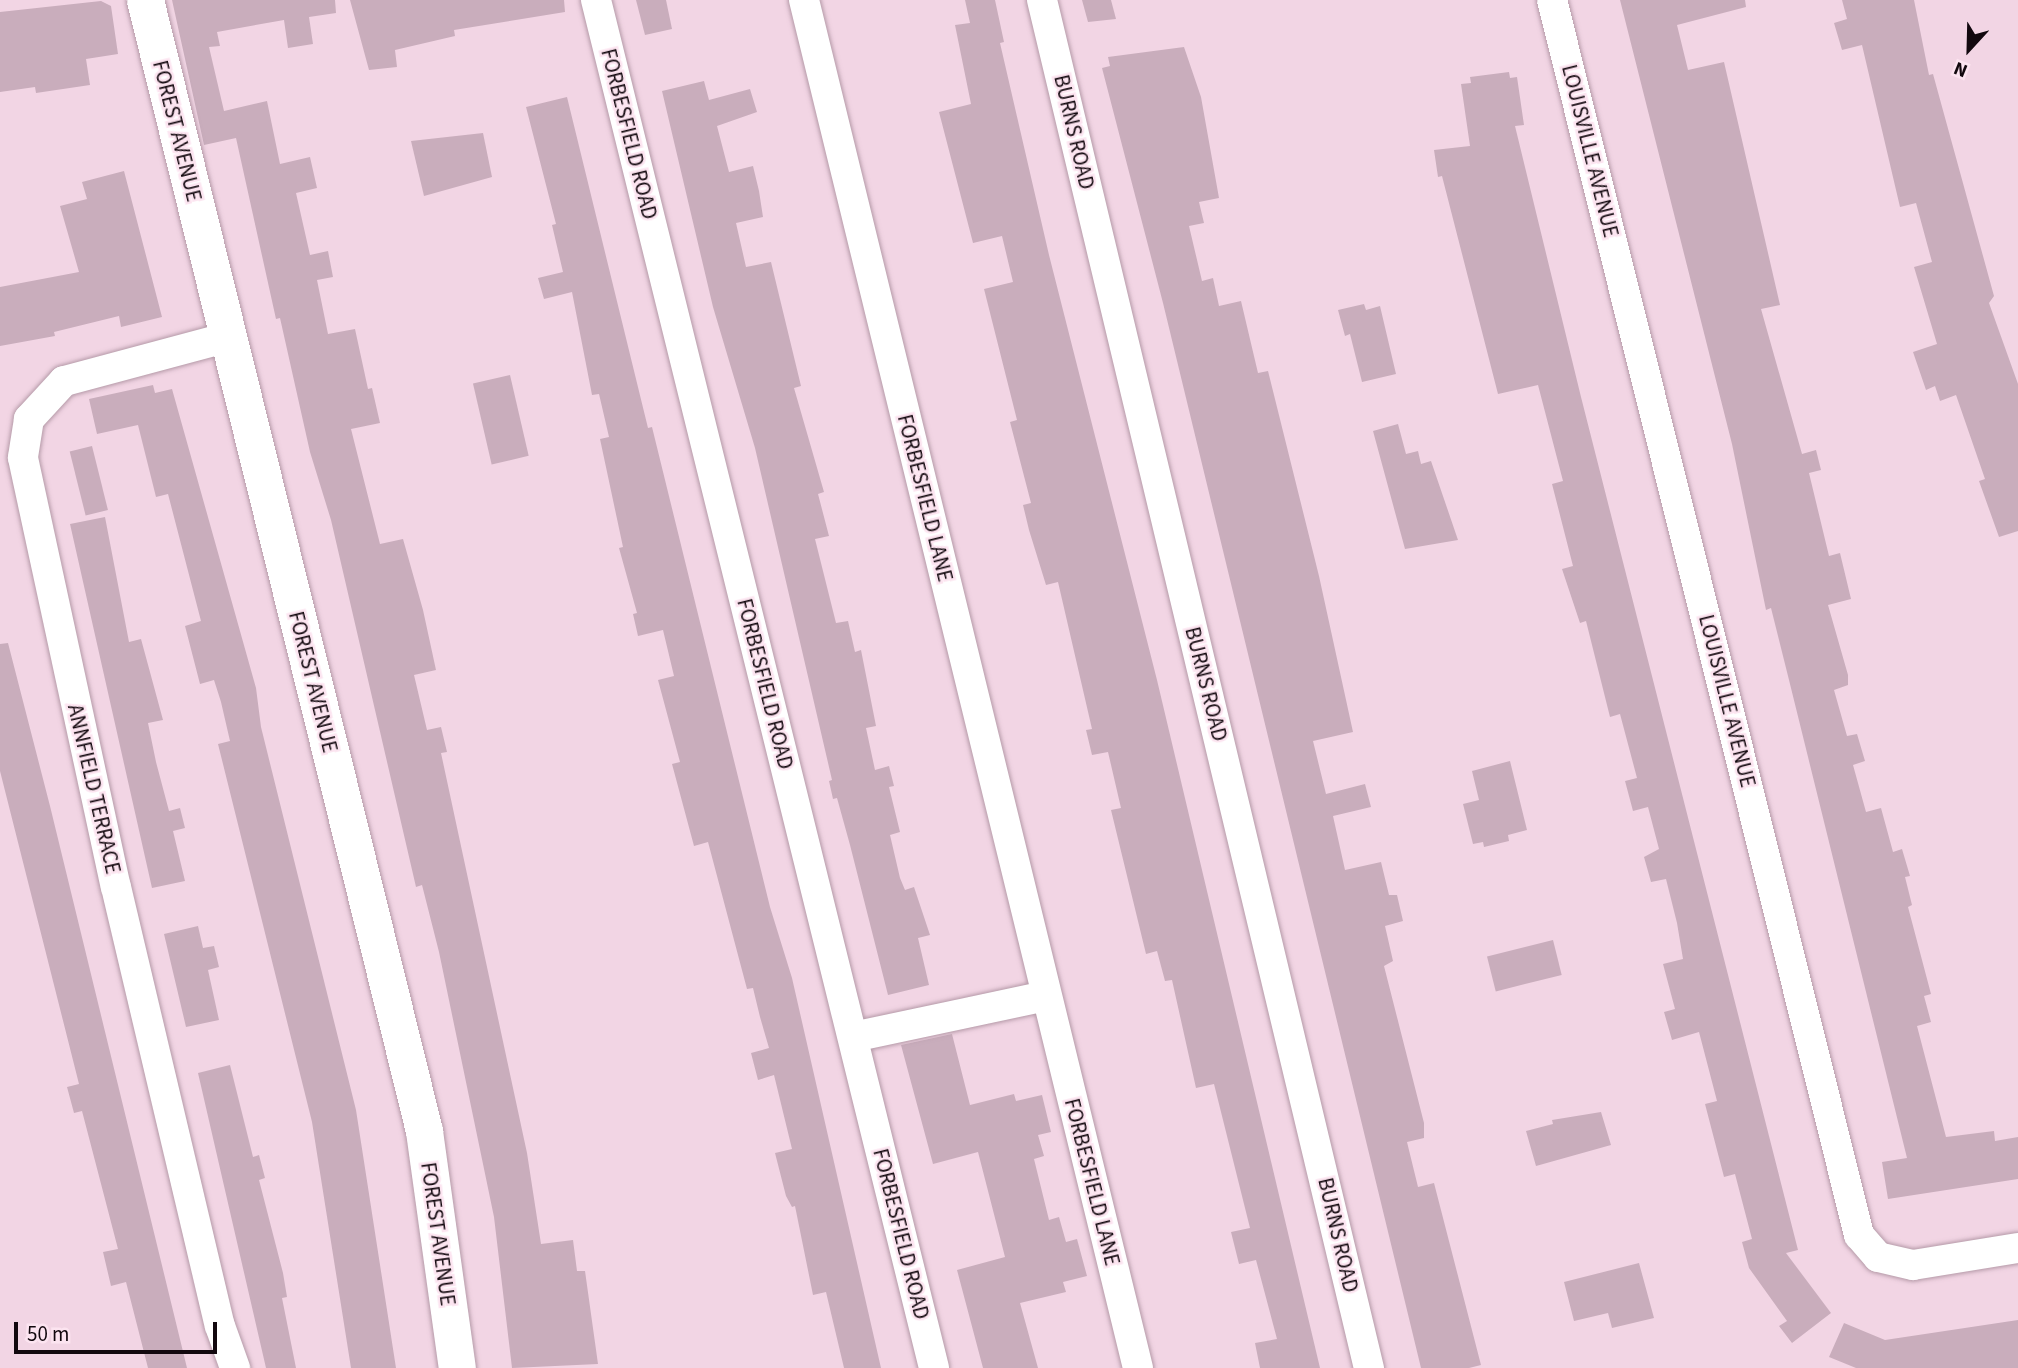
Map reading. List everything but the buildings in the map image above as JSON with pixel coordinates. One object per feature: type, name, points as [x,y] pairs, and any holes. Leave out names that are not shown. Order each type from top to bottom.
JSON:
[{"type":"street","name":"FOREST AVENUE","points":[[145,0],[225,338],[424,1131],[457,1368]]},
{"type":"street","name":"FORBESFIELD ROAD","points":[[596,0],[934,1368]]},
{"type":"street","name":"FORBESFIELD LANE","points":[[804,0],[1138,1368]]},
{"type":"street","name":"BURNS ROAD","points":[[1042,0],[1369,1368]]},
{"type":"street","name":"LOUISVILLE AVENUE","points":[[1552,0],[1859,1235],[1878,1257],[1913,1265],[2018,1248]]},
{"type":"street","name":"ANNFIELD TERRACE","points":[[225,338],[64,381],[29,419],[23,457],[116,887],[220,1326],[235,1368]]},
{"type":"street","points":[[853,1037],[1046,996]]}]
